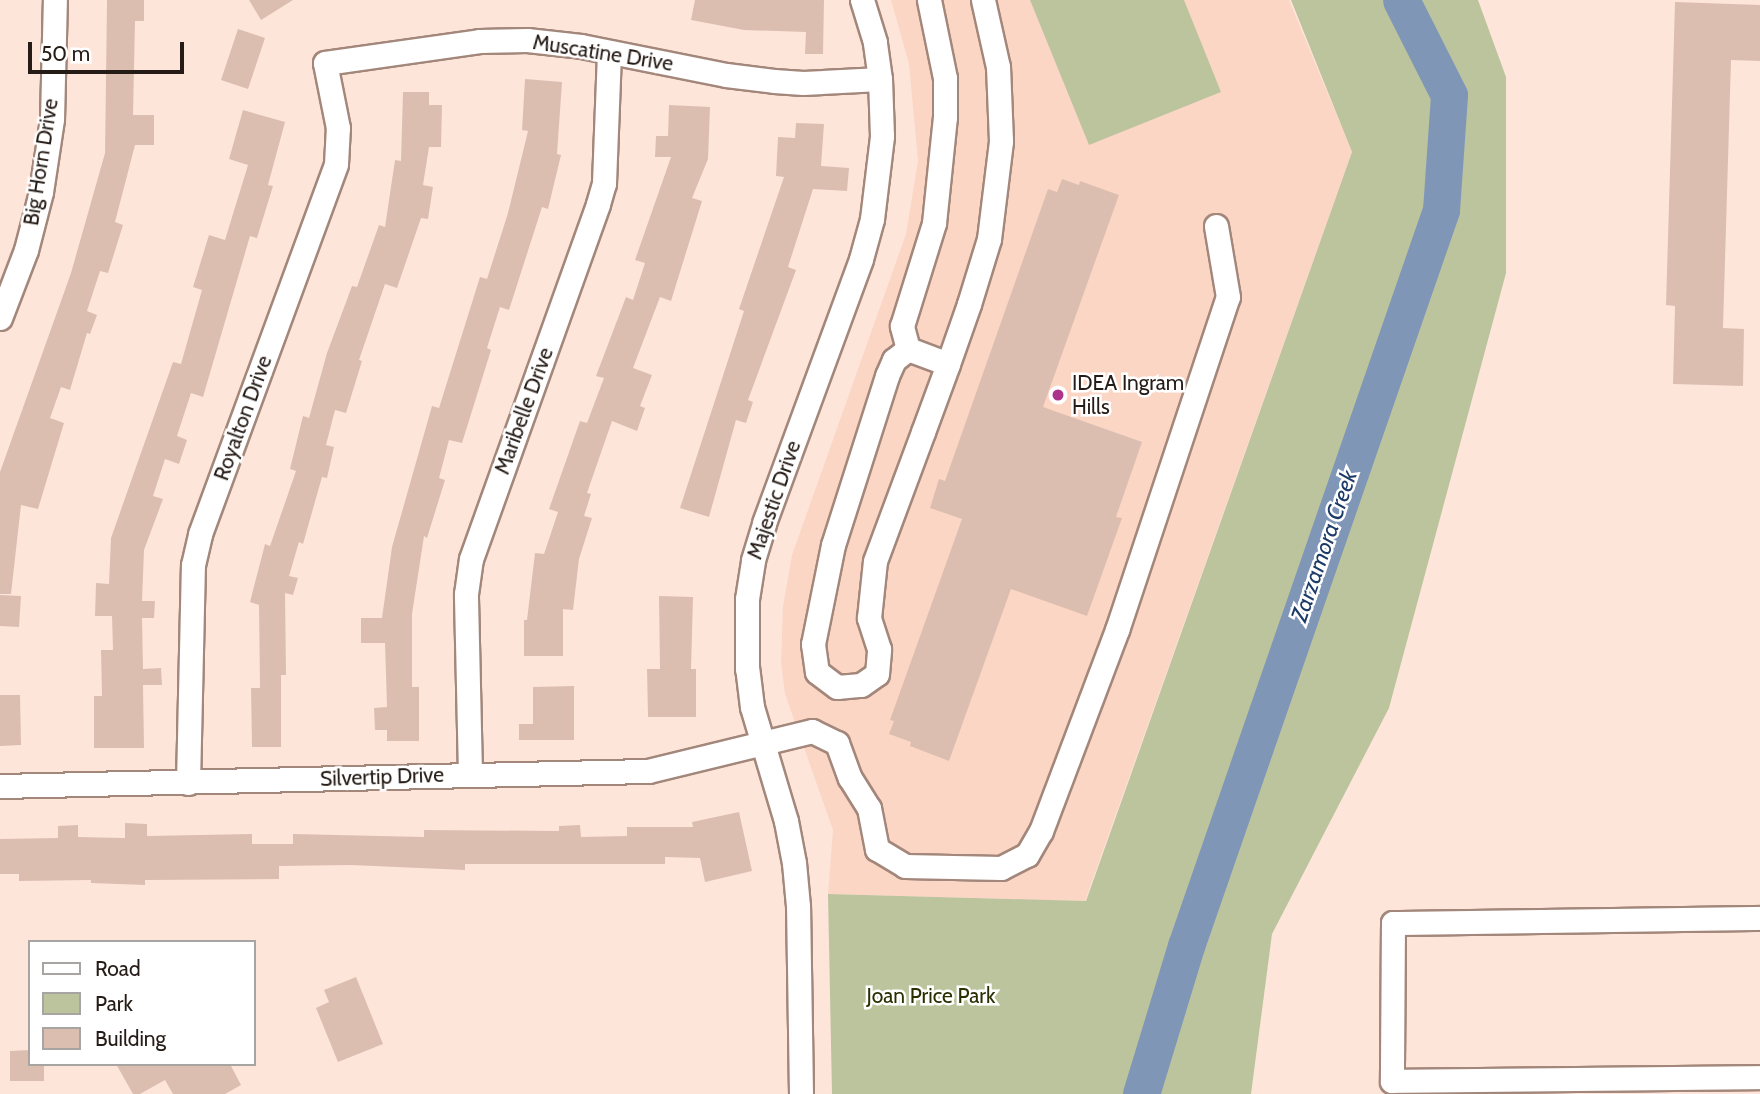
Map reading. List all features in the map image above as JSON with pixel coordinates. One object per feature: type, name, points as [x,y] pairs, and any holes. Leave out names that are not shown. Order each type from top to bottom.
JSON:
[{"type":"street","name":"Big Horn Drive","points":[[0,318],[26,250],[41,191],[52,120],[55,0]]},
{"type":"street","name":"Majestic Drive","points":[[801,1094],[798,906],[794,863],[786,821],[760,741],[747,669],[747,599],[753,560],[861,259],[872,219],[881,136],[880,79],[875,42],[862,0]]},
{"type":"street","points":[[908,349],[902,326],[934,223],[944,143],[944,78],[929,0]]},
{"type":"street","points":[[908,349],[894,360],[887,376],[831,558],[813,644],[817,672],[837,687],[861,685],[877,674],[879,649],[869,618],[875,561],[948,364],[989,239],[1001,141],[998,67],[983,0]]},
{"type":"street","name":"Muscatine Drive","points":[[325,63],[480,41],[551,41],[726,75],[774,81],[803,83],[880,79]]},
{"type":"street","name":"Maribelle Drive","points":[[470,774],[466,594],[471,559],[598,204],[604,173],[609,52]]},
{"type":"street","name":"Royalton Drive","points":[[188,783],[194,565],[200,534],[336,164],[338,128],[325,63]]},
{"type":"street","name":"Silvertip Drive","points":[[0,786],[648,771],[677,766],[760,741],[812,731],[837,744],[850,778],[869,808],[877,849],[905,866],[1002,868],[1027,855],[1041,831],[1117,631],[1228,297],[1216,226]]},
{"type":"street","points":[[908,349],[948,364]]},
{"type":"street","points":[[1760,919],[1393,923],[1392,1081],[1760,1077]]},
{"type":"shaded area","name":"IDEA Ingram Hills","points":[[891,0],[1289,0],[1352,152],[1085,901],[828,894],[833,830],[785,694],[781,663],[783,606],[792,555],[906,234],[918,161],[909,64]]},
{"type":"green space","points":[[1030,0],[1184,0],[1221,92],[1089,145]]},
{"type":"green space","name":"Joan Price Park","points":[[1291,0],[1478,0],[1506,77],[1506,273],[1389,708],[1272,934],[1251,1094],[832,1094],[828,894],[1086,901],[1352,152]]},
{"type":"building","points":[[107,0],[144,0],[144,21],[135,21],[133,115],[154,115],[154,145],[135,145],[115,222],[123,225],[108,273],[100,271],[87,311],[97,315],[90,334],[87,333],[70,390],[61,387],[50,418],[64,423],[38,509],[21,505],[11,594],[0,594],[0,472],[71,273],[105,153]]},
{"type":"building","points":[[249,0],[293,0],[261,20]]},
{"type":"building","points":[[695,0],[824,0],[823,54],[805,54],[806,32],[744,30],[691,20]]},
{"type":"building","points":[[1675,2],[1760,5],[1760,61],[1731,60],[1723,328],[1744,329],[1743,386],[1673,384],[1675,306],[1666,305]]},
{"type":"building","points":[[238,29],[265,38],[248,89],[221,80]]},
{"type":"building","points":[[525,79],[562,82],[557,154],[561,155],[548,209],[542,207],[509,310],[500,307],[487,348],[491,350],[462,443],[449,440],[439,478],[445,480],[427,538],[424,536],[412,614],[412,687],[419,687],[419,741],[387,741],[387,730],[375,730],[374,708],[387,707],[385,643],[361,643],[361,618],[382,618],[392,547],[432,406],[439,408],[480,277],[487,279],[508,213],[528,131],[522,130]]},
{"type":"building","points":[[403,92],[429,92],[429,105],[442,105],[441,147],[429,147],[423,185],[433,187],[428,219],[421,218],[397,288],[385,284],[359,360],[362,361],[346,413],[335,410],[326,445],[334,447],[327,478],[322,477],[303,544],[299,542],[289,576],[298,578],[293,595],[285,593],[286,675],[281,675],[281,747],[252,747],[251,688],[260,688],[259,605],[250,602],[265,544],[270,546],[296,471],[290,469],[303,416],[309,418],[327,353],[352,286],[357,287],[379,225],[385,227],[395,160],[401,161]]},
{"type":"building","points":[[669,105],[710,107],[708,159],[692,198],[702,201],[671,301],[660,297],[633,368],[652,375],[640,406],[645,408],[637,431],[612,421],[587,493],[591,494],[584,516],[592,518],[579,559],[573,610],[563,609],[563,656],[524,656],[524,620],[527,620],[535,553],[544,554],[558,512],[549,509],[580,421],[587,423],[604,378],[596,376],[626,297],[633,300],[645,263],[635,260],[671,157],[655,157],[656,136],[668,136]]},
{"type":"building","points":[[243,110],[285,122],[268,185],[273,186],[257,238],[250,236],[203,397],[191,393],[177,436],[187,440],[179,464],[165,459],[153,496],[163,499],[144,550],[142,601],[155,601],[154,618],[142,618],[143,669],[161,668],[162,685],[143,685],[144,748],[94,748],[94,696],[102,696],[101,650],[113,650],[112,616],[95,616],[96,583],[109,584],[111,538],[173,362],[181,364],[202,290],[193,287],[209,235],[225,240],[248,165],[229,159]]},
{"type":"building","points":[[796,123],[824,124],[821,166],[849,168],[847,191],[813,189],[788,267],[796,270],[748,400],[753,402],[746,423],[736,420],[709,517],[680,508],[744,311],[739,309],[784,177],[776,176],[778,137],[795,138]]},
{"type":"building","points":[[1062,179],[1079,185],[1080,181],[1119,195],[1043,407],[1142,442],[1116,517],[1122,518],[1087,616],[1011,589],[949,761],[910,746],[911,742],[889,734],[894,721],[890,720],[962,519],[930,508],[939,479],[945,481],[1048,189],[1057,192]]},
{"type":"building","points":[[0,595],[21,596],[19,627],[0,626]]},
{"type":"building","points":[[659,596],[693,597],[691,669],[696,669],[696,717],[648,717],[647,669],[660,669]]},
{"type":"building","points":[[574,686],[574,740],[519,740],[519,724],[533,724],[533,687]]},
{"type":"building","points":[[0,695],[20,695],[21,745],[0,746]]},
{"type":"building","points":[[739,812],[752,871],[705,882],[700,858],[665,857],[665,864],[465,864],[465,870],[351,865],[279,866],[279,879],[145,880],[145,885],[91,883],[91,880],[19,881],[19,874],[0,874],[0,839],[58,838],[58,826],[78,825],[78,837],[125,838],[125,823],[147,824],[147,836],[252,834],[252,844],[293,844],[293,834],[424,837],[424,830],[559,831],[559,826],[580,825],[581,837],[627,836],[627,827],[693,827],[692,822]]},
{"type":"building","points":[[356,977],[383,1044],[338,1062],[316,1008],[329,1002],[324,990]]},
{"type":"building","points":[[28,1050],[28,1066],[44,1066],[44,1081],[10,1081],[10,1051]]},
{"type":"building","points":[[117,1066],[231,1066],[241,1085],[225,1094],[173,1094],[165,1080],[140,1094],[133,1094]]},
{"type":"waterway","name":"Zarzamora Creek","points":[[1141,1094],[1186,946],[1441,210],[1449,95],[1401,0]]},
{"type":"place","name":"IDEA Ingram Hills","points":[[1058,395]]}]
